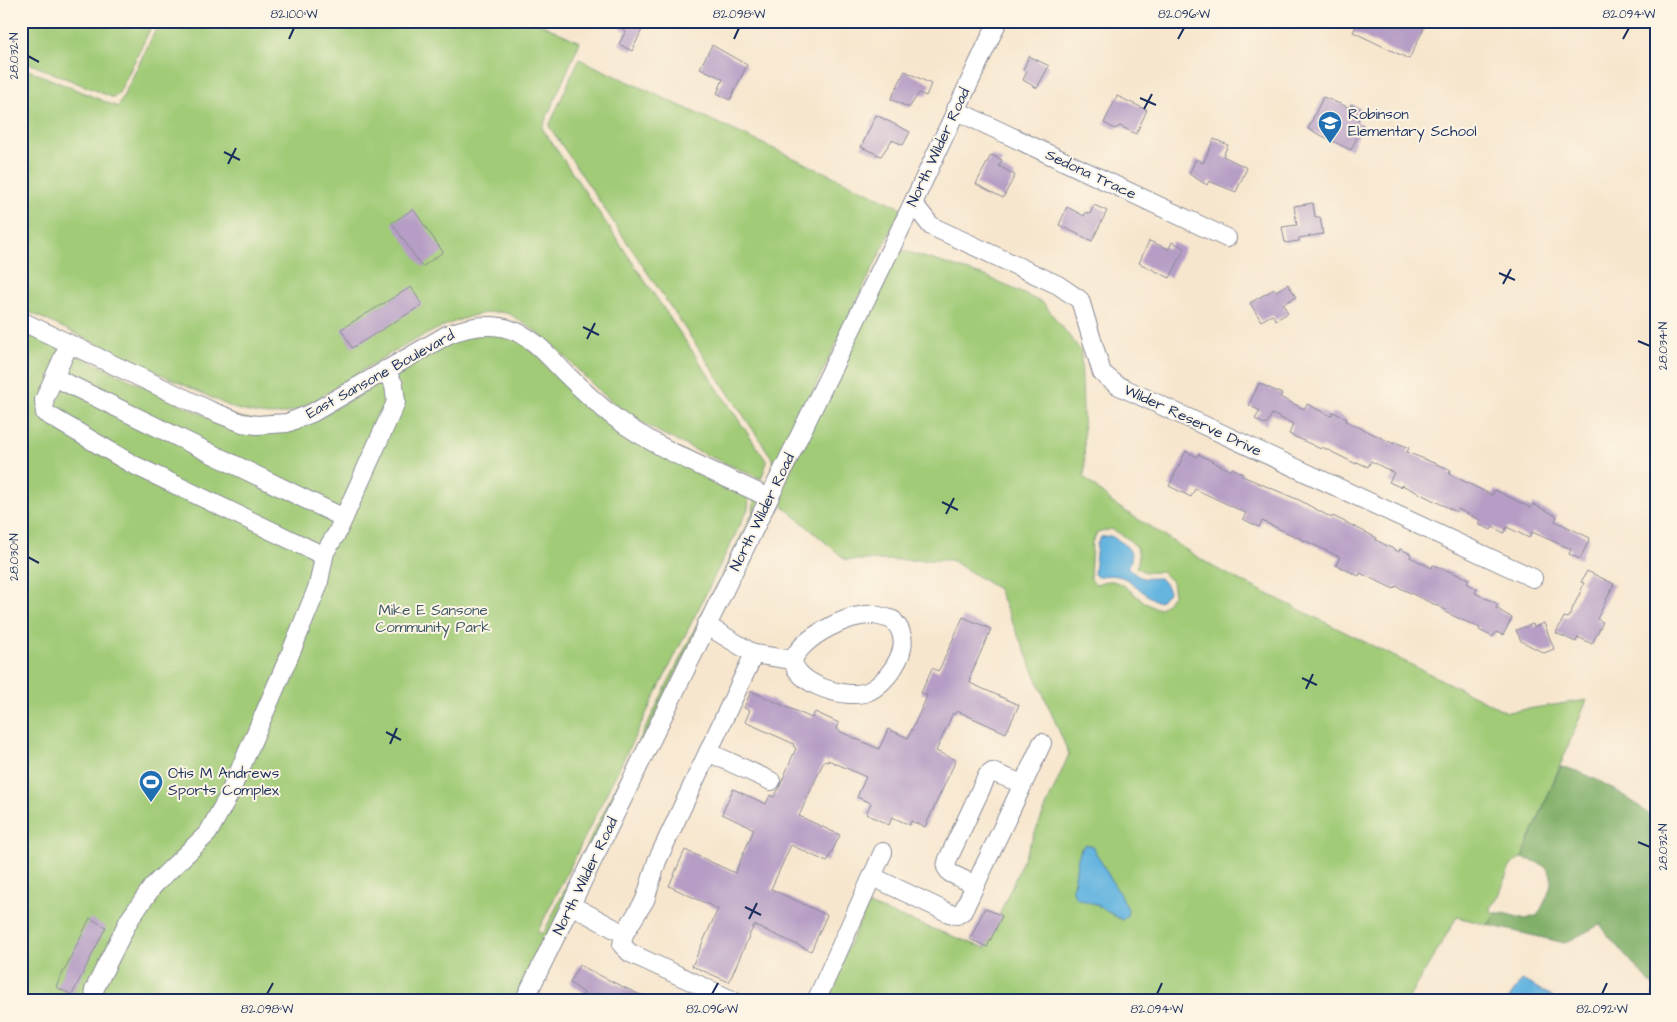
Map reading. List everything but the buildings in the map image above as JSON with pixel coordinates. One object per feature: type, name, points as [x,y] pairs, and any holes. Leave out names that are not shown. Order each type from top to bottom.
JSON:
[{"type":"street","name":"North Wilder Road","points":[[524,1001],[913,202],[998,21]]},
{"type":"street","name":"Sedona Trace","points":[[955,110],[1227,238]]},
{"type":"street","name":"Wilder Reserve Drive","points":[[913,202],[931,226],[1058,285],[1080,300],[1102,373],[1117,384],[1533,578]]},
{"type":"street","name":"East Sansone Boulevard","points":[[21,321],[209,410],[242,423],[257,425],[287,422],[306,416],[459,330],[483,326],[506,328],[533,342],[584,392],[626,426],[654,442],[769,498]]},
{"type":"street","points":[[69,344],[44,400],[45,412],[132,464],[320,554],[326,552]]},
{"type":"street","points":[[94,990],[129,920],[154,886],[208,833],[228,797],[318,586],[326,552],[344,518],[396,402],[394,385],[385,370]]},
{"type":"street","points":[[54,377],[344,518]]},
{"type":"street","points":[[873,615],[893,620],[902,633],[903,647],[894,667],[880,683],[867,692],[852,694],[831,692],[800,676],[794,669],[793,660],[796,652],[814,636],[850,618],[873,615]]},
{"type":"street","points":[[706,625],[754,654],[793,660]]},
{"type":"street","points":[[734,1001],[630,953],[622,945],[624,934],[645,900],[657,862],[754,654]]},
{"type":"street","points":[[873,877],[957,915],[963,910],[1042,743]]},
{"type":"street","points":[[708,752],[771,781]]},
{"type":"street","points":[[975,885],[950,873],[946,867],[983,784],[992,772],[1023,784]]},
{"type":"street","points":[[816,1001],[883,852]]},
{"type":"street","points":[[571,905],[624,934]]},
{"type":"green space","points":[[21,21],[154,21],[119,93],[114,98],[21,60]]},
{"type":"green space","points":[[160,21],[534,21],[580,42],[542,128],[767,462],[761,479],[674,440],[625,412],[598,390],[548,341],[515,317],[506,313],[489,313],[468,317],[446,325],[399,349],[306,406],[282,414],[269,415],[233,408],[21,308],[21,67],[118,107]]},
{"type":"green space","name":"Mike E Sansone Community Park","points":[[579,59],[902,208],[517,1001],[21,1001],[21,328],[210,418],[229,425],[267,431],[287,429],[310,421],[437,348],[476,333],[491,332],[514,339],[523,344],[586,403],[625,432],[675,460],[744,493],[749,498],[748,509],[537,933],[542,933],[545,930],[753,512],[754,494],[747,487],[652,439],[629,425],[586,394],[551,358],[524,335],[502,327],[482,325],[459,331],[430,345],[312,414],[286,422],[267,424],[231,418],[213,412],[21,320],[21,316],[230,415],[257,421],[283,420],[308,412],[364,377],[457,327],[487,319],[505,320],[517,325],[541,343],[595,396],[625,420],[658,439],[749,482],[762,486],[767,481],[770,473],[772,458],[549,126]]},
{"type":"green space","points":[[898,249],[988,277],[1043,303],[1081,351],[1085,470],[1083,476],[1114,504],[1215,568],[1507,712],[1587,700],[1522,858],[1511,866],[1499,895],[1490,907],[1491,912],[1496,913],[1488,925],[1457,917],[1407,1001],[822,1001],[868,905],[985,948],[1069,754],[998,589],[951,560],[846,560],[776,500]],"holes":[[[1111,529],[1123,535],[1136,548],[1138,554],[1136,567],[1145,572],[1162,572],[1172,582],[1174,594],[1162,607],[1155,608],[1118,583],[1106,581],[1096,584],[1090,578],[1092,542],[1097,533]],[[1092,847],[1128,909],[1114,916],[1072,889],[1081,848]]]},
{"type":"green space","points":[[1560,767],[1571,769],[1597,780],[1625,796],[1656,821],[1656,998],[1652,996],[1655,988],[1603,930],[1601,924],[1565,943],[1488,925],[1496,913],[1526,919],[1538,915],[1547,896],[1550,887],[1550,873],[1545,867],[1536,862],[1522,858]]},
{"type":"water","points":[[1110,536],[1128,548],[1131,557],[1128,568],[1143,578],[1160,578],[1166,585],[1169,592],[1159,602],[1125,578],[1108,575],[1097,577],[1094,574],[1097,544],[1101,537]]},
{"type":"water","points":[[1086,844],[1092,846],[1128,909],[1127,916],[1122,920],[1095,904],[1076,898],[1072,889],[1078,859],[1082,848]]},
{"type":"water","points":[[1522,980],[1552,996],[1554,1001],[1507,1001]]},
{"type":"place","name":"Robinson Elementary School","points":[[1330,144]]},
{"type":"place","name":"Otis M Andrews Sports Complex","points":[[151,803]]}]
